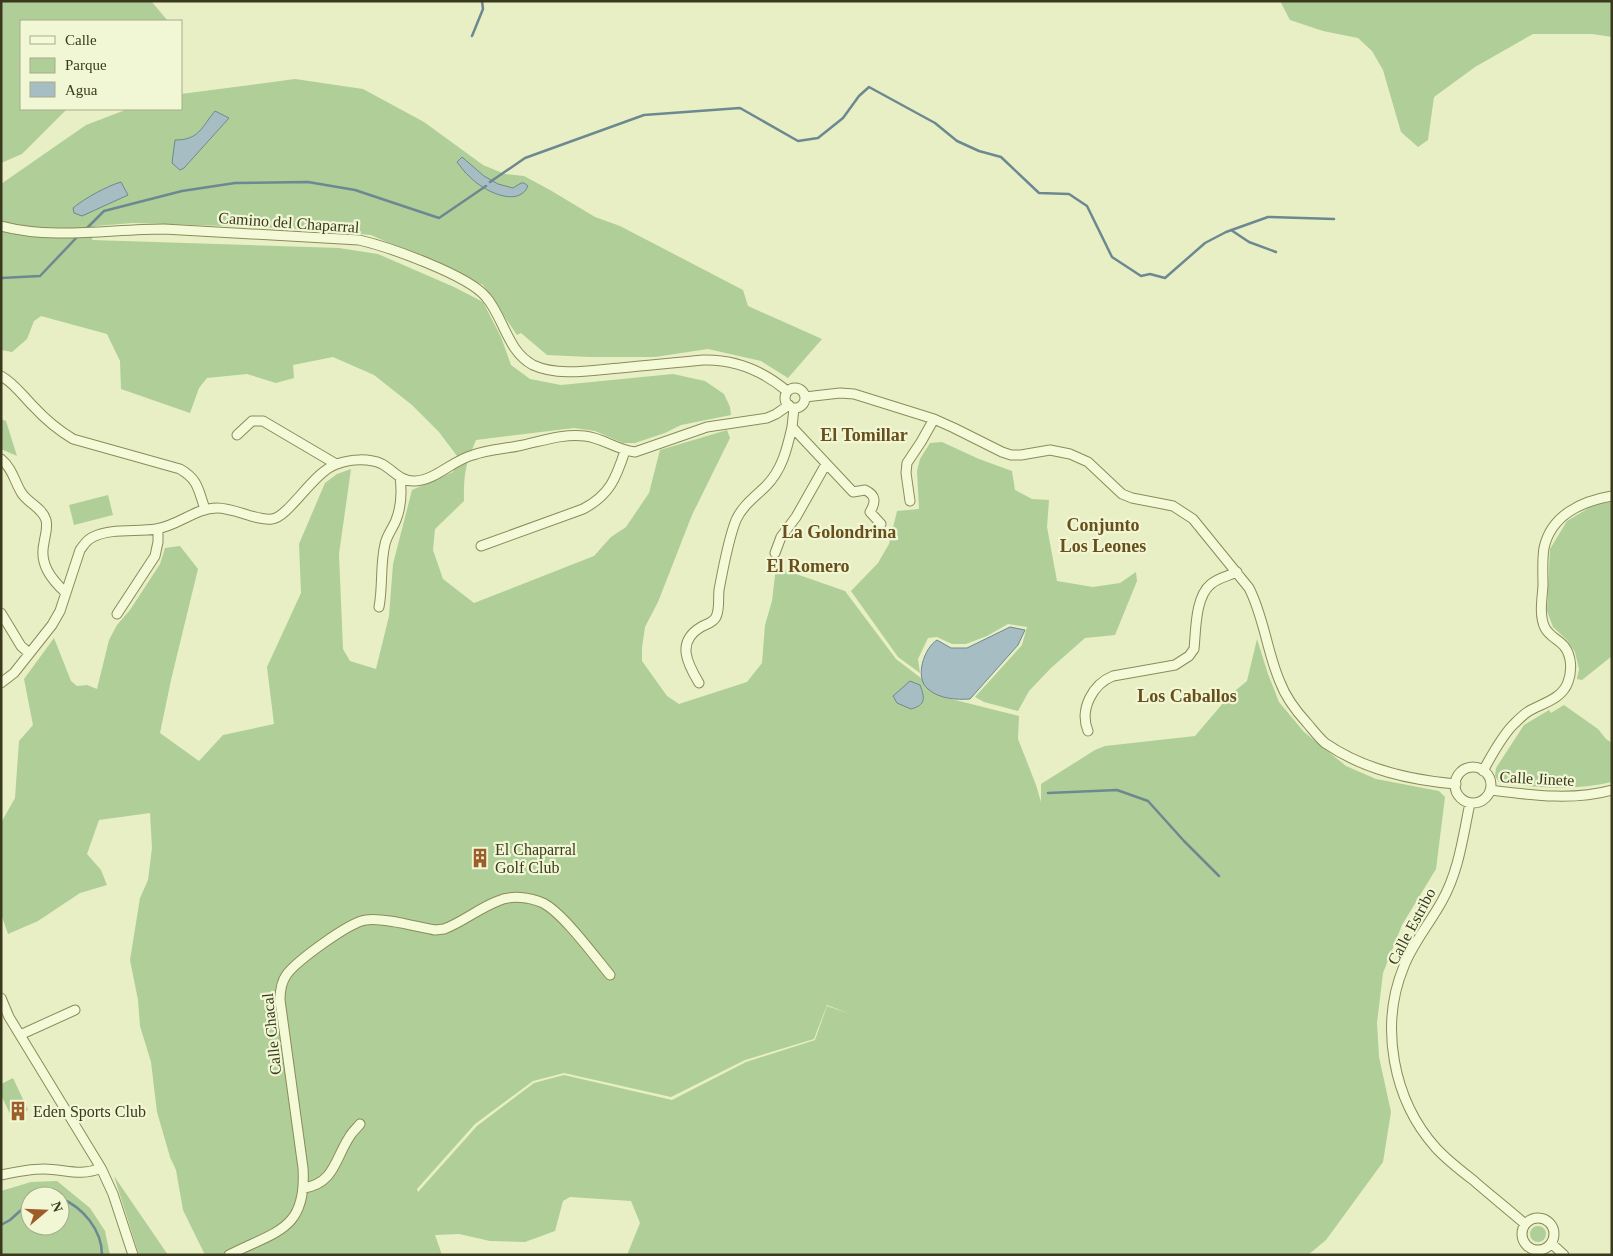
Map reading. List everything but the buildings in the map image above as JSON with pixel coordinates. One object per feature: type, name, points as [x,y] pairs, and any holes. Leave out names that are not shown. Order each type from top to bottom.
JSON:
[{"type":"street","name":"Camino del Chaparral","points":[[1,226],[50,233],[164,229],[359,240],[387,246],[449,273],[477,288],[491,303],[518,352],[532,364],[542,368],[580,371],[714,360],[734,362],[753,369],[776,382],[787,391]]},
{"type":"street","points":[[1,376],[10,382],[60,431],[73,439],[180,470],[191,476],[205,509]]},
{"type":"street","points":[[699,683],[687,660],[685,652],[687,642],[691,635],[715,619],[718,613],[721,582],[736,520],[743,508],[767,485],[786,456],[792,427],[791,407],[785,400],[787,391],[793,388],[800,389],[805,397]]},
{"type":"street","points":[[805,397],[840,393],[854,394],[934,420],[1011,455],[1040,451],[1061,451],[1088,462],[1122,494],[1132,498],[1161,502],[1183,511],[1193,519],[1249,588],[1280,684],[1292,707],[1324,742],[1362,764],[1400,775],[1456,784]]},
{"type":"street","points":[[1,683],[14,673],[52,625],[60,611],[80,550],[85,542],[100,534],[158,529],[205,509],[231,509],[266,520],[275,519],[320,475],[336,464],[354,460],[371,460],[381,464],[406,481],[423,480],[472,455],[561,437],[585,436],[596,438],[625,451],[635,452],[707,427],[766,418],[791,407],[802,405],[805,397]]},
{"type":"street","points":[[910,502],[906,473],[907,463],[922,442],[934,420]]},
{"type":"street","points":[[237,435],[252,421],[263,421],[336,464]]},
{"type":"street","points":[[792,427],[853,492],[865,490],[871,494],[875,500],[870,512],[881,524]]},
{"type":"street","points":[[481,546],[583,509],[594,503],[611,485],[625,451]]},
{"type":"street","points":[[1,459],[12,470],[21,492],[40,510],[45,518],[47,527],[42,560],[48,573],[66,593]]},
{"type":"street","points":[[775,553],[781,537],[796,517],[826,464]]},
{"type":"street","points":[[379,607],[382,557],[385,543],[396,521],[400,506],[402,494],[400,477]]},
{"type":"street","points":[[1483,771],[1513,725],[1528,712],[1558,697],[1567,686],[1571,674],[1570,659],[1564,647],[1552,638],[1545,627],[1542,616],[1543,555],[1547,539],[1554,526],[1571,510],[1590,500],[1612,496]]},
{"type":"street","points":[[118,614],[155,556],[158,529]]},
{"type":"street","points":[[1088,731],[1086,707],[1097,687],[1104,680],[1113,676],[1175,665],[1189,656],[1194,649],[1200,599],[1204,591],[1211,584],[1237,572]]},
{"type":"street","points":[[1,613],[21,646],[29,653]]},
{"type":"street","points":[[1471,768],[1483,771],[1490,779],[1490,790],[1485,799],[1480,802],[1470,803],[1465,801],[1458,794],[1457,778],[1465,770],[1471,768]]},
{"type":"street","name":"Calle Jinete","points":[[1490,790],[1566,797],[1612,790]]},
{"type":"street","name":"Calle Estribo","points":[[1470,803],[1461,850],[1453,878],[1443,900],[1413,947],[1403,968],[1394,1000],[1392,1023],[1396,1071],[1403,1093],[1425,1134],[1455,1166],[1525,1224]]},
{"type":"street","name":"Calle Chacal","points":[[229,1255],[270,1237],[282,1229],[297,1212],[301,1202],[304,1188],[304,1168],[280,991],[282,982],[293,968],[342,930],[367,919],[377,919],[435,930],[444,929],[497,901],[528,898],[541,902],[558,915],[610,975]]},
{"type":"street","points":[[1,998],[5,1019],[20,1035],[101,1168],[113,1194],[133,1255]]},
{"type":"street","points":[[20,1035],[75,1010]]},
{"type":"street","points":[[304,1188],[315,1186],[325,1180],[333,1169],[350,1136],[360,1124]]},
{"type":"street","points":[[1,1175],[44,1169],[84,1173],[101,1168]]},
{"type":"street","points":[[1533,1218],[1548,1221],[1553,1229],[1553,1239],[1550,1243],[1533,1252],[1523,1238],[1525,1224],[1533,1218]]},
{"type":"street","points":[[1550,1243],[1564,1255]]},
{"type":"green space","points":[[1,1],[151,1],[167,20],[20,20],[20,110],[66,110],[22,154],[1,163]]},
{"type":"green space","points":[[1280,1],[1612,1],[1612,37],[1592,34],[1533,34],[1475,67],[1434,97],[1428,140],[1418,147],[1401,132],[1383,70],[1372,51],[1358,38],[1323,31],[1290,20]]},
{"type":"green space","name":"El Chaparral Golf Club","points":[[295,79],[363,89],[424,122],[483,165],[505,174],[524,176],[595,217],[620,226],[743,290],[748,306],[822,339],[788,378],[761,361],[708,349],[655,357],[547,355],[521,333],[517,335],[483,285],[371,235],[284,228],[133,223],[95,226],[92,240],[339,248],[378,254],[454,287],[483,302],[501,337],[511,365],[530,379],[561,385],[673,374],[705,381],[724,394],[730,407],[731,415],[681,425],[665,433],[635,443],[623,443],[595,431],[574,428],[476,440],[466,470],[464,501],[435,529],[433,550],[443,579],[474,603],[594,556],[611,537],[626,527],[649,493],[660,450],[727,430],[730,438],[692,515],[658,602],[645,627],[642,661],[667,696],[679,704],[747,682],[762,663],[765,625],[772,601],[776,567],[845,591],[896,659],[947,698],[1019,716],[1018,739],[1041,802],[1041,784],[1095,750],[1105,746],[1195,736],[1230,695],[1247,681],[1257,639],[1279,702],[1304,732],[1346,766],[1376,779],[1439,791],[1445,797],[1436,869],[1402,925],[1383,973],[1377,1023],[1379,1057],[1391,1112],[1383,1162],[1326,1240],[1308,1255],[627,1255],[640,1223],[631,1201],[570,1197],[563,1201],[555,1231],[525,1242],[490,1241],[459,1234],[435,1235],[442,1255],[205,1255],[183,1210],[176,1170],[170,1157],[157,1112],[151,1062],[140,1026],[138,1000],[130,960],[140,898],[148,880],[152,848],[150,813],[99,820],[87,854],[101,870],[107,885],[80,893],[38,921],[8,934],[1,914],[1,823],[15,798],[19,741],[33,725],[24,679],[54,638],[71,681],[77,686],[87,685],[97,689],[109,640],[117,625],[130,610],[160,564],[165,548],[180,546],[198,569],[160,733],[199,761],[223,735],[274,724],[267,667],[301,593],[299,544],[325,483],[337,474],[351,469],[339,554],[343,649],[350,661],[376,669],[389,616],[393,564],[412,490],[453,472],[457,456],[439,432],[412,405],[374,375],[333,357],[293,365],[294,378],[276,383],[247,374],[207,378],[199,388],[190,413],[121,389],[120,361],[107,334],[41,316],[34,321],[27,339],[12,352],[1,350],[1,184],[86,125],[125,110],[182,110],[182,94]],"holes":[[[827,1005],[850,1014],[827,1006],[815,1040],[746,1062],[672,1100],[564,1075],[534,1083],[477,1126],[418,1192],[417,1189],[475,1124],[533,1081],[564,1073],[671,1097],[745,1060],[814,1039]]]},
{"type":"green space","points":[[1,419],[6,421],[17,456],[1,449]]},
{"type":"green space","points":[[942,442],[979,459],[1012,471],[1015,490],[1032,499],[1049,500],[1047,527],[1057,581],[1093,587],[1120,583],[1136,572],[1137,581],[1115,635],[1085,638],[1051,668],[1029,691],[1018,711],[984,702],[975,697],[1022,645],[1027,627],[1008,624],[987,636],[966,644],[952,644],[937,637],[928,638],[918,659],[920,673],[898,657],[851,591],[878,563],[889,544],[897,511],[919,509],[917,471],[920,459],[930,443]]},
{"type":"green space","points":[[108,495],[113,515],[74,525],[69,505]]},
{"type":"green space","points":[[1612,502],[1612,656],[1582,680],[1577,679],[1579,669],[1575,652],[1567,640],[1553,627],[1547,611],[1550,549],[1567,521],[1597,503]]},
{"type":"green space","points":[[1564,705],[1598,729],[1612,743],[1612,782],[1584,787],[1556,788],[1499,782],[1495,776],[1496,768],[1524,725],[1549,710],[1551,713]]},
{"type":"green space","points":[[13,1078],[28,1110],[12,1118],[1,1095],[1,1084]]},
{"type":"green space","points":[[114,1176],[168,1255],[139,1255]]},
{"type":"green space","points":[[57,1181],[63,1186],[20,1186],[20,1236],[70,1236],[70,1192],[90,1208],[105,1231],[110,1255],[1,1255],[1,1191],[31,1182]]},
{"type":"green space","points":[[1538,1226],[1546,1234],[1538,1242],[1530,1234]]},
{"type":"water","points":[[215,111],[229,118],[184,168],[180,170],[172,163],[175,140],[195,135],[203,128]]},
{"type":"water","points":[[462,157],[484,176],[498,184],[513,188],[521,183],[528,186],[523,193],[516,196],[508,197],[491,192],[465,172],[457,162]]},
{"type":"water","points":[[121,182],[128,195],[82,216],[74,213],[73,208],[84,200],[103,189]]},
{"type":"water","points":[[1010,627],[1025,630],[1018,645],[970,699],[943,697],[932,692],[924,684],[921,671],[922,663],[928,649],[937,640],[951,648],[967,648]]},
{"type":"water","points":[[910,681],[920,685],[923,694],[922,703],[911,709],[897,703],[893,696]]},
{"type":"waterway","points":[[472,36],[483,9],[482,1]]},
{"type":"waterway","points":[[490,182],[525,158],[644,115],[740,108],[798,141],[818,138],[843,118],[859,96],[869,87],[935,123],[957,141],[979,151],[1001,157],[1039,193],[1069,194],[1087,206],[1112,257],[1141,276],[1150,274],[1165,278],[1205,243],[1226,232],[1268,217],[1334,219]]},
{"type":"waterway","points":[[85,230],[104,211],[182,191],[235,183],[308,182],[355,190],[439,218],[486,186]]},
{"type":"waterway","points":[[1231,230],[1249,242],[1276,252]]},
{"type":"waterway","points":[[1,278],[40,276],[79,235]]},
{"type":"waterway","points":[[1048,793],[1117,790],[1148,801],[1219,876]]},
{"type":"waterway","points":[[70,1203],[83,1213],[95,1228],[99,1237],[102,1255]]},
{"type":"waterway","points":[[1,1225],[20,1211]]},
{"type":"place","name":"El Chaparral Golf Club","points":[[480,858]]},
{"type":"place","name":"Eden Sports Club","points":[[18,1111]]},
{"type":"district","name":"El Tomillar","points":[[864,435]]},
{"type":"district","name":"La Golondrina","points":[[839,532]]},
{"type":"district","name":"Conjunto Los Leones","points":[[1103,535]]},
{"type":"district","name":"El Romero","points":[[808,566]]},
{"type":"district","name":"Los Caballos","points":[[1187,696]]}]
